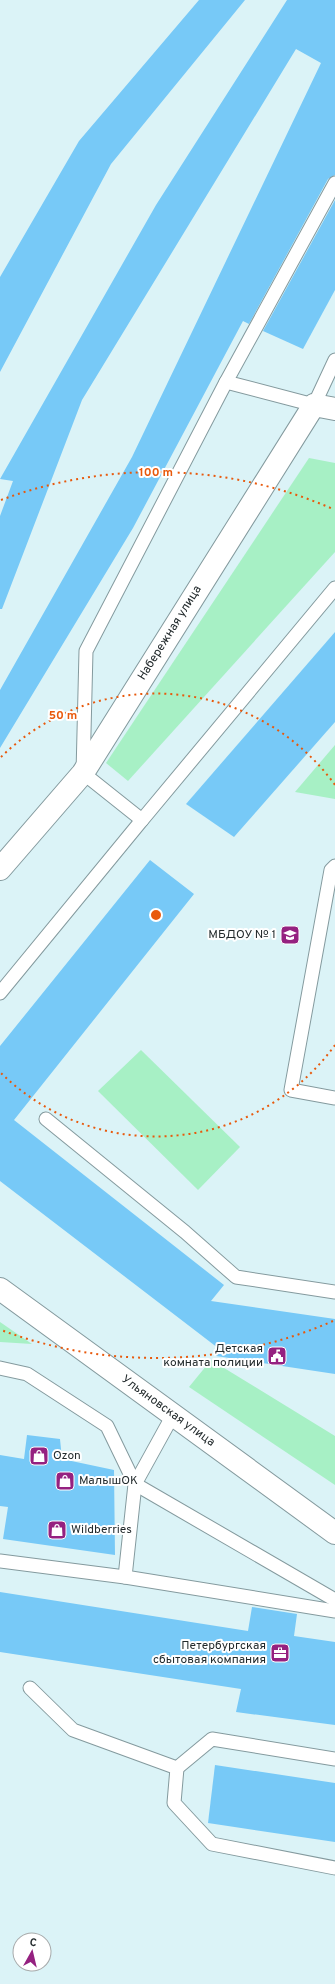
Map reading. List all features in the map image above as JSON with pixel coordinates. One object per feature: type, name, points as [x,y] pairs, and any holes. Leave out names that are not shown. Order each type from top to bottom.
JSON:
[{"type":"street","points":[[314,405],[335,409]]},
{"type":"street","name":"Набережная улица","points":[[0,869],[83,773],[314,405]]},
{"type":"street","name":"Ульяновская улица","points":[[0,1289],[335,1533]]},
{"type":"lane","points":[[142,820],[83,773],[86,651],[226,382],[335,183]]},
{"type":"lane","points":[[226,382],[314,405],[335,360]]},
{"type":"lane","points":[[0,993],[335,588]]},
{"type":"lane","points":[[335,866],[330,870],[291,1090],[335,1098]]},
{"type":"lane","points":[[46,1120],[185,1232],[236,1277],[335,1292]]},
{"type":"lane","points":[[0,1368],[27,1374],[107,1426],[135,1484],[335,1600]]},
{"type":"lane","points":[[125,1577],[135,1484],[173,1415]]},
{"type":"lane","points":[[0,1562],[125,1577],[335,1611]]},
{"type":"lane","points":[[30,1688],[73,1730],[177,1768]]},
{"type":"lane","points":[[335,1759],[212,1740],[177,1768],[174,1803],[212,1844],[335,1868]]},
{"type":"green space","points":[[309,458],[335,463],[335,552],[128,781],[106,763]]},
{"type":"green space","points":[[335,745],[335,799],[295,792]]},
{"type":"green space","points":[[141,1050],[240,1147],[198,1190],[98,1091]]},
{"type":"green space","points":[[0,1322],[32,1344],[0,1342]]},
{"type":"green space","points":[[211,1360],[335,1436],[335,1485],[189,1387]]},
{"type":"building","points":[[199,0],[245,0],[111,164],[0,372],[0,277],[79,141]]},
{"type":"building","points":[[287,0],[335,0],[335,175],[328,179],[249,324],[243,321],[133,528],[0,748],[0,690],[132,457],[321,63],[296,49],[82,400],[2,609],[0,609],[0,516],[13,481],[0,479],[156,205]]},
{"type":"building","points":[[335,200],[335,290],[303,349],[263,331]]},
{"type":"building","points":[[335,632],[335,722],[234,837],[186,804]]},
{"type":"building","points":[[150,860],[194,894],[14,1120],[224,1285],[211,1301],[335,1319],[335,1374],[216,1356],[218,1348],[0,1181],[0,1046]]},
{"type":"building","points":[[27,1435],[60,1439],[62,1459],[114,1470],[115,1555],[3,1539],[8,1507],[0,1506],[0,1455],[24,1459]]},
{"type":"building","points":[[0,1592],[248,1631],[252,1607],[297,1614],[294,1636],[335,1642],[335,1725],[236,1712],[241,1689],[0,1652]]},
{"type":"building","points":[[215,1765],[335,1783],[335,1842],[208,1823]]},
{"type":"place","name":"МБДОУ № 1","points":[[290,935]]},
{"type":"place","name":"Детская комната полиции","points":[[277,1356]]},
{"type":"place","name":"Ozon","points":[[39,1456]]},
{"type":"place","name":"МалышОК","points":[[65,1481]]},
{"type":"place","name":"Wildberries","points":[[57,1530]]},
{"type":"place","name":"Петербургская сбытовая компания","points":[[280,1653]]}]
